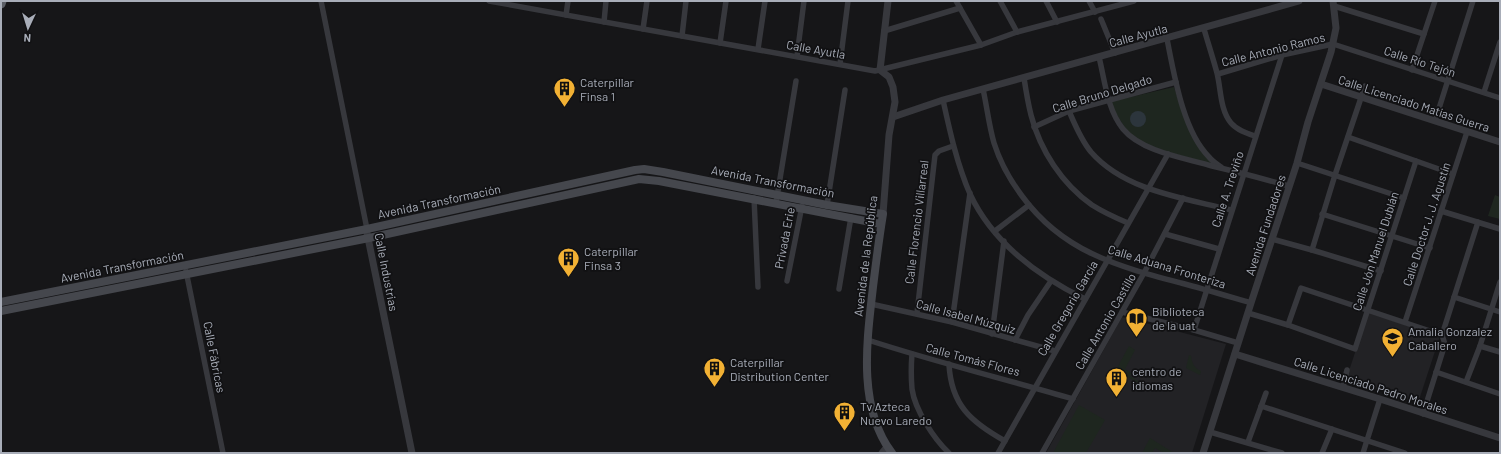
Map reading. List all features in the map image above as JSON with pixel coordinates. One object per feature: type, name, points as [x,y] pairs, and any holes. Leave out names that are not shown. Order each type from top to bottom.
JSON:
[{"type":"main road","name":"Avenida Transformación","points":[[1,302],[367,229],[644,169],[755,190],[801,208],[881,224]]},
{"type":"main road","points":[[612,175],[614,184]]},
{"type":"main road","name":"Avenida Transformación","points":[[1,311],[369,238],[632,180],[646,179],[753,199],[803,199],[827,205],[883,214]]},
{"type":"main road","points":[[699,188],[701,179]]},
{"type":"main road","points":[[720,192],[721,183]]},
{"type":"main road","points":[[736,186],[736,196]]},
{"type":"main road","points":[[528,194],[530,203]]},
{"type":"main road","points":[[457,209],[459,218]]},
{"type":"main road","name":"Avenida de la República","points":[[883,214],[871,304],[866,360],[869,395],[887,451]]},
{"type":"main road","points":[[391,224],[393,233]]},
{"type":"main road","points":[[323,238],[325,247]]},
{"type":"main road","points":[[127,277],[129,286]]},
{"type":"main road","points":[[24,298],[26,306]]},
{"type":"street","name":"Calle Industrias","points":[[321,1],[412,453]]},
{"type":"street","name":"Calle Ayutla","points":[[489,1],[876,71],[981,44],[1017,32],[1134,1]]},
{"type":"street","points":[[527,8],[528,1]]},
{"type":"street","points":[[566,15],[568,1]]},
{"type":"street","points":[[604,22],[606,1]]},
{"type":"street","points":[[643,29],[647,1]]},
{"type":"street","points":[[682,36],[686,1]]},
{"type":"street","points":[[720,43],[726,1]]},
{"type":"street","points":[[758,49],[765,1]]},
{"type":"street","points":[[797,56],[804,1]]},
{"type":"street","points":[[840,64],[848,1]]},
{"type":"street","points":[[880,70],[888,1]]},
{"type":"street","points":[[956,1],[981,44]]},
{"type":"street","points":[[1000,1],[1017,32]]},
{"type":"street","points":[[1046,1],[1057,22]]},
{"type":"street","points":[[1089,1],[1095,12]]},
{"type":"street","name":"Calle Ayutla","points":[[893,117],[943,100],[1204,29],[1299,1]]},
{"type":"street","points":[[1412,70],[1435,1]]},
{"type":"street","points":[[1435,121],[1473,1]]},
{"type":"street","points":[[1334,4],[1424,34]]},
{"type":"street","name":"Avenida Fundadores","points":[[1203,453],[1297,163],[1308,122],[1333,44],[1336,28],[1334,4]]},
{"type":"street","points":[[884,31],[960,8]]},
{"type":"street","points":[[1101,19],[1115,53]]},
{"type":"street","points":[[1204,29],[1218,74],[1224,108],[1230,122],[1242,132],[1255,136]]},
{"type":"street","points":[[1167,39],[1176,82],[1193,133],[1208,157],[1223,168]]},
{"type":"street","points":[[1484,92],[1500,42]]},
{"type":"street","name":"Calle Río Tejón","points":[[1333,44],[1500,98]]},
{"type":"street","name":"Calle Antonio Ramos","points":[[1218,74],[1282,55],[1333,44]]},
{"type":"street","name":"Calle A. Treviño","points":[[1194,330],[1282,55]]},
{"type":"street","points":[[1099,57],[1109,100],[1118,122],[1124,130],[1139,142],[1168,154],[1289,186]]},
{"type":"street","name":"Avenida de la República","points":[[880,70],[889,77],[893,87],[895,102],[889,135],[883,214]]},
{"type":"street","points":[[1024,78],[1034,127],[1049,159],[1066,182],[1093,205],[1128,223]]},
{"type":"street","points":[[777,198],[796,81]]},
{"type":"street","name":"Calle Bruno Delgado","points":[[1034,127],[1069,111],[1176,82]]},
{"type":"street","name":"Calle Licenciado Matías Guerra","points":[[1321,84],[1500,142]]},
{"type":"street","points":[[1312,250],[1322,214],[1365,86]]},
{"type":"street","name":"Calle Aduana Fronteriza","points":[[983,89],[994,143],[1000,158],[1008,175],[1029,205],[1044,222],[1082,250],[1107,261],[1251,303]]},
{"type":"street","points":[[827,205],[845,90]]},
{"type":"street","points":[[943,100],[954,146],[970,193],[995,231],[1010,249],[1035,270],[1051,281],[1085,299]]},
{"type":"street","points":[[1069,111],[1078,132],[1091,151],[1099,160],[1119,176],[1148,189],[1232,210]]},
{"type":"street","name":"Calle Doctor J. J. Agustín","points":[[1405,322],[1467,132]]},
{"type":"street","points":[[1348,137],[1453,174]]},
{"type":"street","name":"Calle Florencio Villarreal","points":[[917,313],[935,155],[939,151],[954,146]]},
{"type":"street","name":"Calle Gregorio García","points":[[998,453],[1168,154]]},
{"type":"street","name":"Calle Jón Manuel Dublán","points":[[1288,325],[1355,349],[1416,161]]},
{"type":"street","points":[[1297,163],[1404,198]]},
{"type":"street","points":[[755,190],[753,199],[758,287]]},
{"type":"street","points":[[952,322],[970,193]]},
{"type":"street","name":"Calle Antonio Castillo","points":[[1042,453],[1166,234],[1183,198]]},
{"type":"street","name":"Privada Erie","points":[[788,281],[803,199]]},
{"type":"street","points":[[995,231],[1029,205]]},
{"type":"street","points":[[1441,211],[1500,229]]},
{"type":"street","points":[[1322,214],[1430,248]]},
{"type":"street","points":[[839,289],[851,217]]},
{"type":"street","points":[[1423,414],[1445,344],[1442,335],[1478,222]]},
{"type":"street","points":[[1166,234],[1219,248]]},
{"type":"street","points":[[1272,239],[1381,271]]},
{"type":"street","points":[[992,334],[1004,241]]},
{"type":"street","name":"Calle Fábricas","points":[[184,266],[223,453]]},
{"type":"street","points":[[1014,340],[1028,315],[1051,281]]},
{"type":"street","points":[[1466,382],[1480,346],[1500,282]]},
{"type":"street","points":[[1248,313],[1288,325],[1301,288],[1442,335]]},
{"type":"street","points":[[1454,297],[1500,312]]},
{"type":"street","name":"Calle Isabel Múzquiz","points":[[871,304],[917,313],[1056,351]]},
{"type":"street","points":[[1122,312],[1238,343]]},
{"type":"street","name":"Calle Tomás Flores","points":[[868,340],[912,354],[1073,399]]},
{"type":"street","points":[[1480,346],[1500,352]]},
{"type":"street","points":[[912,354],[912,391],[927,426],[950,453]]},
{"type":"street","name":"Calle Licenciado Pedro Morales","points":[[1234,354],[1500,438]]},
{"type":"street","points":[[950,364],[950,381],[962,408],[981,427],[1005,441]]},
{"type":"street","points":[[1342,387],[1347,370]]},
{"type":"street","points":[[1436,372],[1500,394]]},
{"type":"street","points":[[1248,442],[1266,393]]},
{"type":"street","points":[[1363,453],[1380,399]]},
{"type":"street","points":[[1261,406],[1405,453]]},
{"type":"street","points":[[1322,453],[1332,429]]},
{"type":"street","points":[[1210,432],[1282,453]]},
{"type":"shaded area","points":[[1174,87],[1186,123],[1219,166],[1150,147],[1128,133],[1109,102]]},
{"type":"shaded area","points":[[1138,111],[1144,113],[1146,119],[1144,125],[1138,127],[1132,125],[1130,119],[1132,113]]},
{"type":"shaded area","points":[[1495,195],[1500,197],[1500,219],[1488,216]]},
{"type":"shaded area","name":"Amalia Gonzalez Caballero","points":[[1368,313],[1440,336],[1418,403],[1346,380]]},
{"type":"shaded area","points":[[1122,317],[1226,344],[1192,453],[1046,453]]},
{"type":"shaded area","points":[[1129,346],[1135,350],[1125,369],[1131,373],[1130,376],[1138,381],[1138,383],[1116,370]]},
{"type":"shaded area","points":[[1189,355],[1191,356],[1195,367],[1201,371],[1200,375],[1186,368]]},
{"type":"shaded area","points":[[1079,405],[1105,420],[1086,453],[1053,453]]},
{"type":"shaded area","points":[[1150,438],[1174,453],[1164,453],[1155,448],[1152,453],[1142,453]]},
{"type":"place","name":"Caterpillar Finsa 1","points":[[565,108]]},
{"type":"place","name":"Caterpillar Finsa 3","points":[[568,278]]},
{"type":"place","name":"Biblioteca de la uat","points":[[1137,338]]},
{"type":"place","name":"Amalia Gonzalez Caballero","points":[[1393,358]]},
{"type":"place","name":"Caterpillar Distribution Center","points":[[715,388]]},
{"type":"place","name":"centro de idiomas","points":[[1117,398]]},
{"type":"place","name":"Tv Azteca Nuevo Laredo","points":[[845,432]]}]
